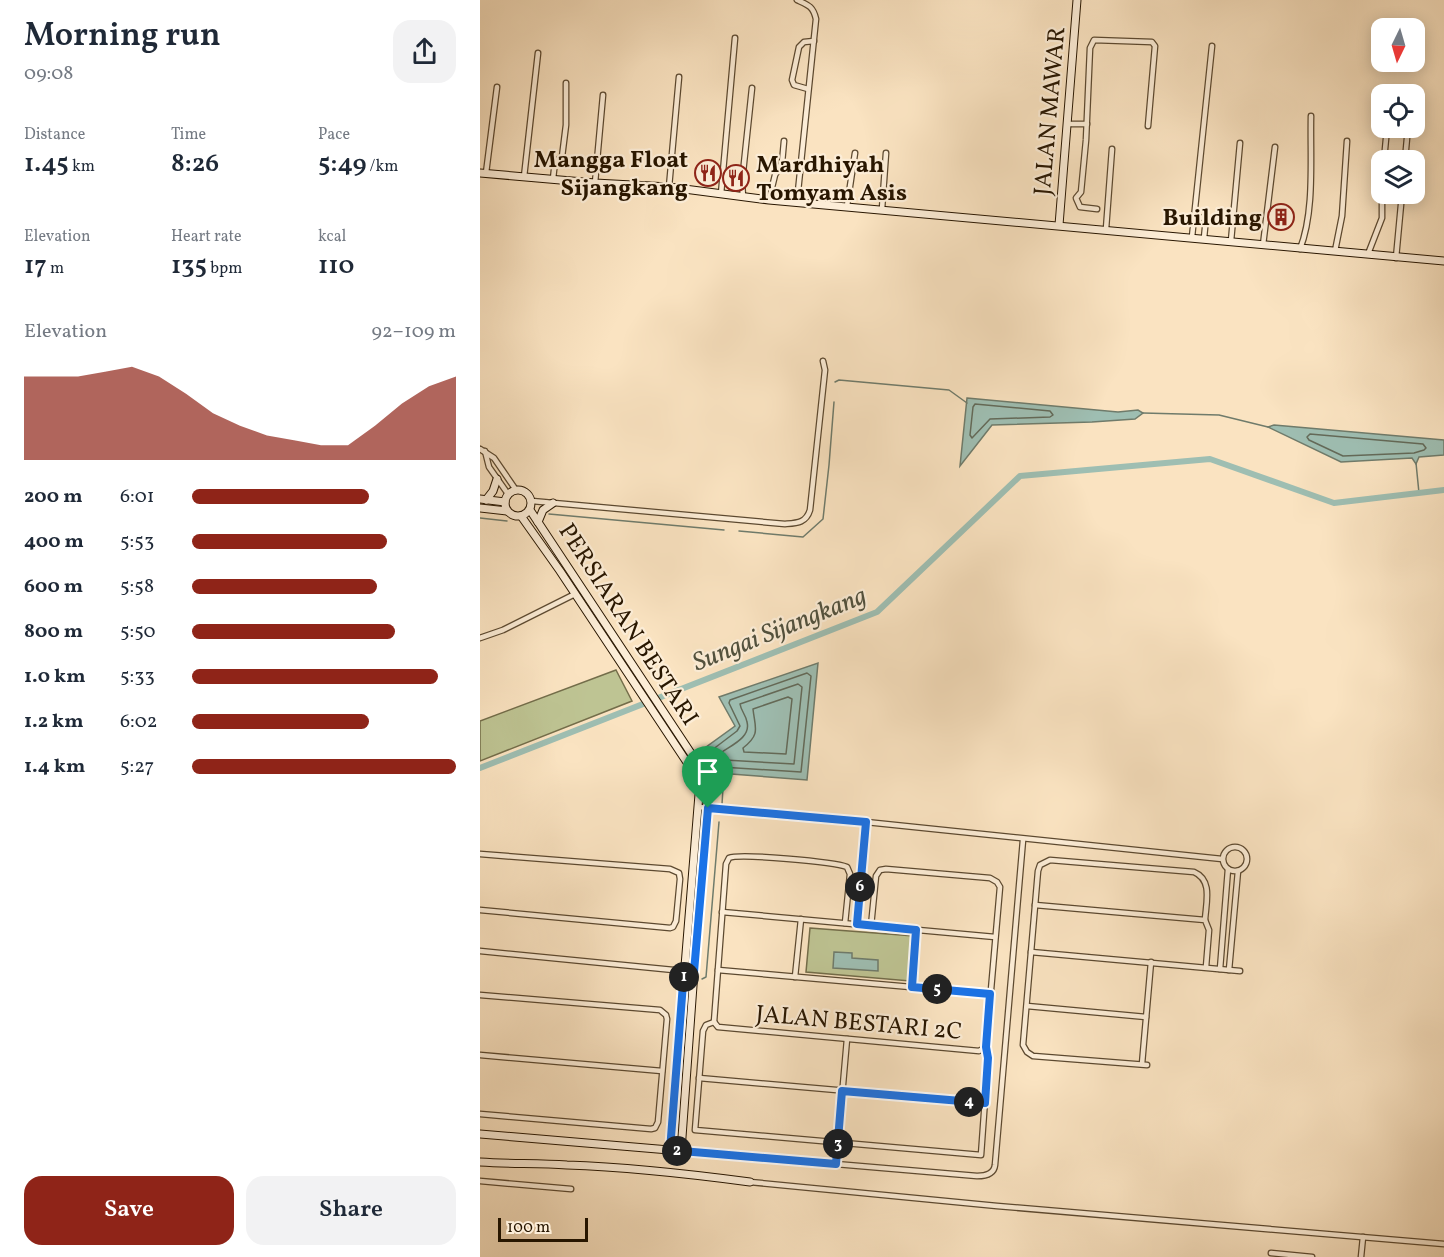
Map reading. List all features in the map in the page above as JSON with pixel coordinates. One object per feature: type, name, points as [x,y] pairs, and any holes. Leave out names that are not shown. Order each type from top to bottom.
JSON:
[{"type":"street","points":[[797,0],[810,5],[816,19],[797,201]]},
{"type":"street","name":"JALAN MAWAR","points":[[1059,225],[1077,0]]},
{"type":"street","points":[[721,194],[735,38]]},
{"type":"street","points":[[1097,209],[1080,207],[1076,198],[1081,192],[1092,42],[1121,40],[1152,42],[1155,46],[1148,126]]},
{"type":"street","points":[[808,89],[794,85],[792,80],[799,47],[804,42],[814,41]]},
{"type":"street","points":[[1192,237],[1212,46]]},
{"type":"street","points":[[524,177],[538,53]]},
{"type":"street","points":[[669,187],[679,77]]},
{"type":"street","points":[[553,179],[555,161],[562,157],[565,136],[566,83]]},
{"type":"street","points":[[497,87],[483,173],[669,187],[769,200],[1444,261]]},
{"type":"street","points":[[742,197],[752,88]]},
{"type":"street","points":[[595,183],[603,95]]},
{"type":"street","points":[[1300,249],[1305,236],[1309,202],[1311,116]]},
{"type":"street","points":[[1068,124],[1087,124]]},
{"type":"street","points":[[1406,150],[1407,138]]},
{"type":"street","points":[[769,200],[775,175],[782,163],[784,141]]},
{"type":"street","points":[[1335,252],[1342,216],[1347,141]]},
{"type":"street","points":[[1231,241],[1240,143]]},
{"type":"street","points":[[1263,245],[1275,147]]},
{"type":"street","points":[[1106,229],[1112,149]]},
{"type":"street","points":[[847,206],[855,153]]},
{"type":"street","points":[[882,209],[886,153]]},
{"type":"street","points":[[1368,255],[1382,218],[1382,204]]},
{"type":"street","points":[[1396,258],[1401,204]]},
{"type":"street","points":[[1195,216],[1206,218],[1204,238]]},
{"type":"street","points":[[507,511],[505,502],[508,494],[516,490],[524,491],[532,501],[554,504],[785,524],[802,522],[809,516],[816,464],[825,370],[823,361]]},
{"type":"street","points":[[483,450],[487,463],[508,494]]},
{"type":"street","points":[[483,450],[494,458],[516,490]]},
{"type":"street","points":[[483,499],[493,491],[497,479]]},
{"type":"street","points":[[483,499],[505,502]]},
{"type":"street","points":[[480,508],[507,511],[513,516],[521,516],[530,510],[532,501]]},
{"type":"street","points":[[538,522],[543,510],[554,504]]},
{"type":"street","name":"PERSIARAN BESTARI","points":[[530,510],[708,779],[708,808],[681,1151]]},
{"type":"street","name":"PERSIARAN BESTARI","points":[[521,516],[700,782],[670,1150]]},
{"type":"street","points":[[480,638],[503,630],[575,594]]},
{"type":"street","points":[[699,807],[1222,859]]},
{"type":"street","points":[[857,924],[866,822]]},
{"type":"street","points":[[480,1134],[977,1176],[990,1173],[994,1169],[1023,840]]},
{"type":"street","points":[[1229,970],[1238,871],[1246,863],[1242,849],[1237,847],[1226,849],[1222,859],[1224,865],[1228,869],[1238,871]]},
{"type":"street","points":[[480,854],[670,869],[679,873],[676,921],[670,928],[480,910]]},
{"type":"street","points":[[845,923],[850,874],[847,867],[734,856],[729,858],[726,864],[714,1022],[706,1025],[703,1031],[695,1130],[981,1155],[988,1058],[986,1047]]},
{"type":"street","points":[[1151,962],[1145,1064],[1033,1056],[1026,1052],[1023,1045],[1038,871],[1040,865],[1050,860],[1194,872],[1205,879],[1207,886],[1205,920],[1209,930],[1206,968]]},
{"type":"street","points":[[1220,969],[1228,869]]},
{"type":"street","name":"JALAN BESTARI 2C","points":[[714,1022],[718,1027],[847,1039],[979,1051],[986,1047],[1000,888],[997,882],[990,878],[880,870],[876,876],[871,926]]},
{"type":"street","points":[[1035,905],[1205,920]]},
{"type":"street","points":[[722,912],[995,937]]},
{"type":"street","points":[[795,977],[801,919]]},
{"type":"street","points":[[912,987],[916,930]]},
{"type":"street","points":[[480,951],[694,972]]},
{"type":"street","points":[[1031,952],[1240,970]]},
{"type":"street","points":[[718,970],[990,994]]},
{"type":"street","points":[[480,995],[660,1010],[667,1019],[658,1122],[655,1128],[480,1114]]},
{"type":"street","points":[[1027,1006],[1146,1017]]},
{"type":"street","points":[[836,1164],[847,1039]]},
{"type":"street","points":[[480,1055],[662,1071]]},
{"type":"street","points":[[699,1078],[985,1103]]},
{"type":"street","points":[[480,1162],[518,1165],[565,1164],[997,1206],[1444,1244]]},
{"type":"street","points":[[480,1181],[571,1189]]},
{"type":"street","points":[[1361,1257],[1363,1236]]},
{"type":"street","points":[[1271,1253],[1312,1257]]},
{"type":"green space","points":[[616,670],[632,701],[480,761],[480,721]]},
{"type":"green space","points":[[810,928],[914,936],[910,981],[806,972]]},
{"type":"water","points":[[967,398],[1118,412],[1138,410],[1143,413],[1135,419],[992,425],[960,466]]},
{"type":"water","points":[[1274,425],[1444,440],[1444,455],[1419,457],[1416,464],[1412,458],[1341,462],[1268,427]]},
{"type":"water","points":[[818,663],[807,780],[718,773],[702,750],[735,726],[719,697]]},
{"type":"water","points":[[834,952],[852,953],[852,958],[878,960],[878,971],[833,968]]},
{"type":"waterway","points":[[835,382],[839,380],[949,390],[967,403]]},
{"type":"waterway","points":[[739,531],[803,537],[823,519],[834,402]]},
{"type":"waterway","points":[[1143,413],[1219,415],[1268,427]]},
{"type":"waterway","name":"Sungai Sijangkang","points":[[480,768],[877,612],[1020,476],[1210,459],[1334,503],[1444,490]]},
{"type":"waterway","points":[[1416,463],[1419,493]]},
{"type":"waterway","points":[[549,514],[724,530]]},
{"type":"waterway","points":[[480,518],[507,521]]},
{"type":"waterway","points":[[722,804],[724,772]]},
{"type":"waterway","points":[[702,979],[706,977],[719,822]]},
{"type":"place","name":"Mangga Float Sijangkang","points":[[708,173]]},
{"type":"place","name":"Mardhiyah Tomyam Asis","points":[[736,178]]},
{"type":"place","name":"Building","points":[[1281,217]]},
{"type":"route","points":[[708,808],[866,822],[857,924],[916,930],[912,987],[990,994],[985,1103],[842,1091],[836,1164],[670,1150],[684,971],[694,972],[708,808]]}]
